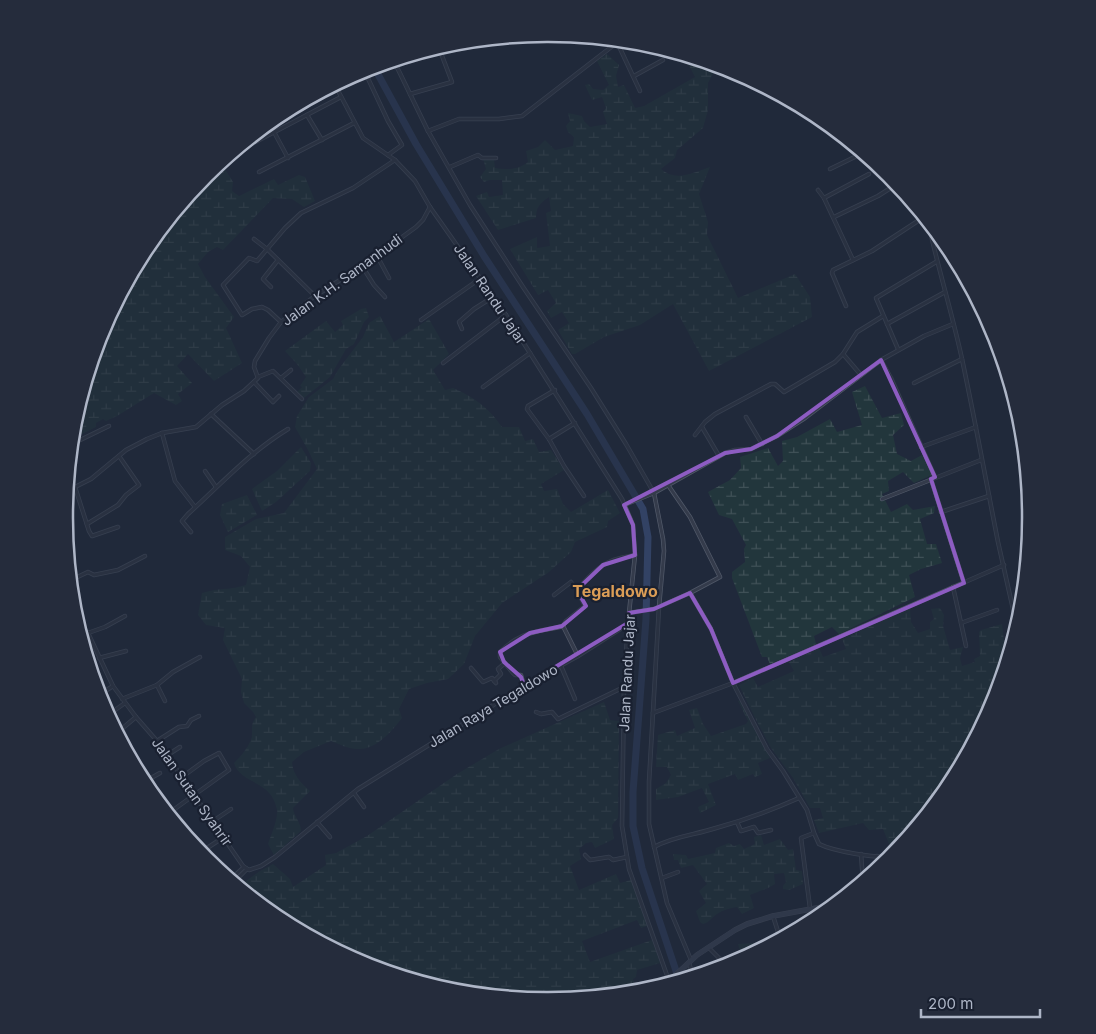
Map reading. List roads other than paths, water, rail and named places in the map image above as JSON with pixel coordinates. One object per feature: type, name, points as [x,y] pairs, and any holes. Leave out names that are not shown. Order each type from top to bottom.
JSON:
[{"type":"street","points":[[428,131],[459,119],[499,119],[522,116],[611,47]]},
{"type":"street","points":[[621,49],[640,91]]},
{"type":"street","points":[[410,94],[452,82],[441,55]]},
{"type":"street","points":[[634,76],[663,60]]},
{"type":"street","points":[[397,67],[428,131],[453,165],[470,205],[601,404],[654,493],[664,552],[648,801],[649,824],[668,903],[691,969]]},
{"type":"street","points":[[368,78],[388,121],[402,145],[388,155]]},
{"type":"street","points":[[338,91],[363,138],[395,160],[415,181],[430,207]]},
{"type":"street","points":[[264,138],[341,97]]},
{"type":"street","points":[[307,115],[322,140]]},
{"type":"street","points":[[260,172],[354,123]]},
{"type":"street","points":[[274,132],[288,158]]},
{"type":"street","points":[[453,165],[479,154],[482,158],[496,158]]},
{"type":"street","points":[[830,169],[856,156]]},
{"type":"street","points":[[281,322],[262,306],[242,315],[223,285],[249,258],[258,261],[285,228],[303,212],[353,188],[395,160]]},
{"type":"street","points":[[824,198],[869,174]]},
{"type":"street","points":[[834,218],[891,188]]},
{"type":"street","points":[[818,190],[824,198],[854,260]]},
{"type":"street","name":"Jalan K.H. Samanhudi","points":[[258,377],[254,367],[255,361],[281,322],[315,296],[362,266],[376,254],[420,224],[430,207]]},
{"type":"street","name":"Jalan Randu Jajar","points":[[430,207],[626,504],[633,526],[635,556],[624,687],[622,826],[624,857],[668,976]]},
{"type":"street","points":[[846,306],[832,272],[834,269],[872,251],[918,221]]},
{"type":"street","points":[[930,237],[935,263],[968,393],[1002,566],[1013,610]]},
{"type":"street","points":[[254,239],[267,249],[315,296]]},
{"type":"street","points":[[376,254],[389,278]]},
{"type":"street","points":[[271,287],[263,279],[278,260]]},
{"type":"street","points":[[898,349],[876,298],[935,263]]},
{"type":"street","points":[[362,266],[374,285],[385,297]]},
{"type":"street","points":[[421,320],[478,280]]},
{"type":"street","points":[[887,324],[943,293]]},
{"type":"street","points":[[462,329],[459,322],[474,309],[491,299]]},
{"type":"street","points":[[695,435],[715,414],[771,384],[775,384],[784,392],[835,362],[843,354],[857,332],[883,316]]},
{"type":"street","points":[[443,363],[503,317]]},
{"type":"street","points":[[626,504],[654,493],[719,456],[735,450],[747,450],[762,444],[805,418],[898,349],[951,324]]},
{"type":"street","points":[[843,354],[861,375]]},
{"type":"street","points":[[483,387],[528,355]]},
{"type":"street","points":[[881,360],[891,378],[935,477]]},
{"type":"street","points":[[914,382],[960,360]]},
{"type":"street","points":[[280,378],[291,370]]},
{"type":"street","points":[[118,527],[93,537],[75,487],[91,478],[134,445],[162,433],[189,429],[199,424],[222,405],[244,391],[258,377],[273,371],[302,399]]},
{"type":"street","points":[[254,382],[273,402],[278,396]]},
{"type":"street","points":[[552,392],[527,409],[584,496]]},
{"type":"street","points":[[211,414],[254,454]]},
{"type":"street","points":[[746,417],[762,444]]},
{"type":"street","points":[[548,440],[573,424]]},
{"type":"street","points":[[80,440],[109,426]]},
{"type":"street","points":[[702,427],[719,456]]},
{"type":"street","points":[[921,447],[974,427]]},
{"type":"street","points":[[190,532],[182,521],[195,507],[268,441],[288,429]]},
{"type":"street","points":[[162,433],[175,480],[195,507]]},
{"type":"street","points":[[87,524],[118,505],[126,495],[140,485],[119,456]]},
{"type":"street","points":[[882,499],[981,460]]},
{"type":"street","points":[[206,471],[216,487]]},
{"type":"street","points":[[931,479],[964,582]]},
{"type":"street","points":[[629,613],[654,610],[720,577],[690,517],[668,485]]},
{"type":"street","points":[[941,512],[989,496]]},
{"type":"street","points":[[78,577],[88,572],[93,575],[114,571],[145,556]]},
{"type":"street","points":[[577,590],[603,565],[612,560],[635,556]]},
{"type":"street","points":[[653,713],[733,684],[1002,566]]},
{"type":"street","points":[[524,686],[521,675],[515,675],[499,653],[511,642],[534,632],[563,626],[566,620],[585,606],[571,582],[554,595]]},
{"type":"street","points":[[954,587],[966,646]]},
{"type":"street","points":[[690,593],[711,629],[733,684],[767,749],[781,768],[806,810],[819,844],[824,847],[881,855]]},
{"type":"street","points":[[961,623],[998,610]]},
{"type":"street","points":[[88,633],[105,627],[125,616]]},
{"type":"street","name":"Jalan Raya Tegaldowo","points":[[354,792],[524,686],[578,656],[628,624]]},
{"type":"street","points":[[563,626],[578,656]]},
{"type":"street","name":"Jalan Sutan Syahrir","points":[[89,635],[113,686],[157,741],[244,866]]},
{"type":"street","points":[[99,658],[126,651]]},
{"type":"street","points":[[114,709],[124,701],[157,685],[200,657]]},
{"type":"street","points":[[471,668],[484,683],[492,678],[495,682],[502,674],[498,669],[505,663]]},
{"type":"street","points":[[561,666],[575,699]]},
{"type":"street","points":[[157,685],[165,701]]},
{"type":"street","points":[[107,690],[113,686]]},
{"type":"street","points":[[536,712],[539,714],[552,712],[558,719],[624,687]]},
{"type":"street","points":[[157,741],[179,727],[187,726],[191,720],[199,716]]},
{"type":"street","points":[[123,728],[136,717]]},
{"type":"street","points":[[166,756],[180,747]]},
{"type":"street","points":[[174,809],[228,771],[219,753],[204,760],[182,777]]},
{"type":"street","points":[[151,778],[160,773]]},
{"type":"street","points":[[244,866],[254,869],[275,858],[354,792],[364,807]]},
{"type":"street","points":[[654,847],[679,837],[737,822],[799,798]]},
{"type":"street","points":[[213,821],[231,808]]},
{"type":"street","points":[[317,822],[330,837]]},
{"type":"street","points":[[737,822],[741,831],[754,827],[758,833],[771,830]]},
{"type":"street","points":[[810,908],[801,838],[814,833]]},
{"type":"street","points":[[207,848],[224,837]]},
{"type":"street","points":[[862,854],[863,872]]},
{"type":"street","points":[[585,855],[590,860],[609,857],[613,860],[624,857]]},
{"type":"street","points":[[236,874],[244,866]]},
{"type":"street","points":[[238,876],[244,866]]},
{"type":"street","points":[[662,878],[678,872]]},
{"type":"street","points":[[679,973],[689,963],[735,930],[773,916],[819,907]]},
{"type":"street","points":[[773,916],[778,932]]},
{"type":"street","points":[[709,948],[719,959]]},
{"type":"waterway","points":[[378,74],[416,144],[484,256],[587,414],[643,509],[648,537],[646,619],[633,792],[633,826],[642,868],[677,973]]},
{"type":"district","name":"Tegaldowo","points":[[615,591]]}]
